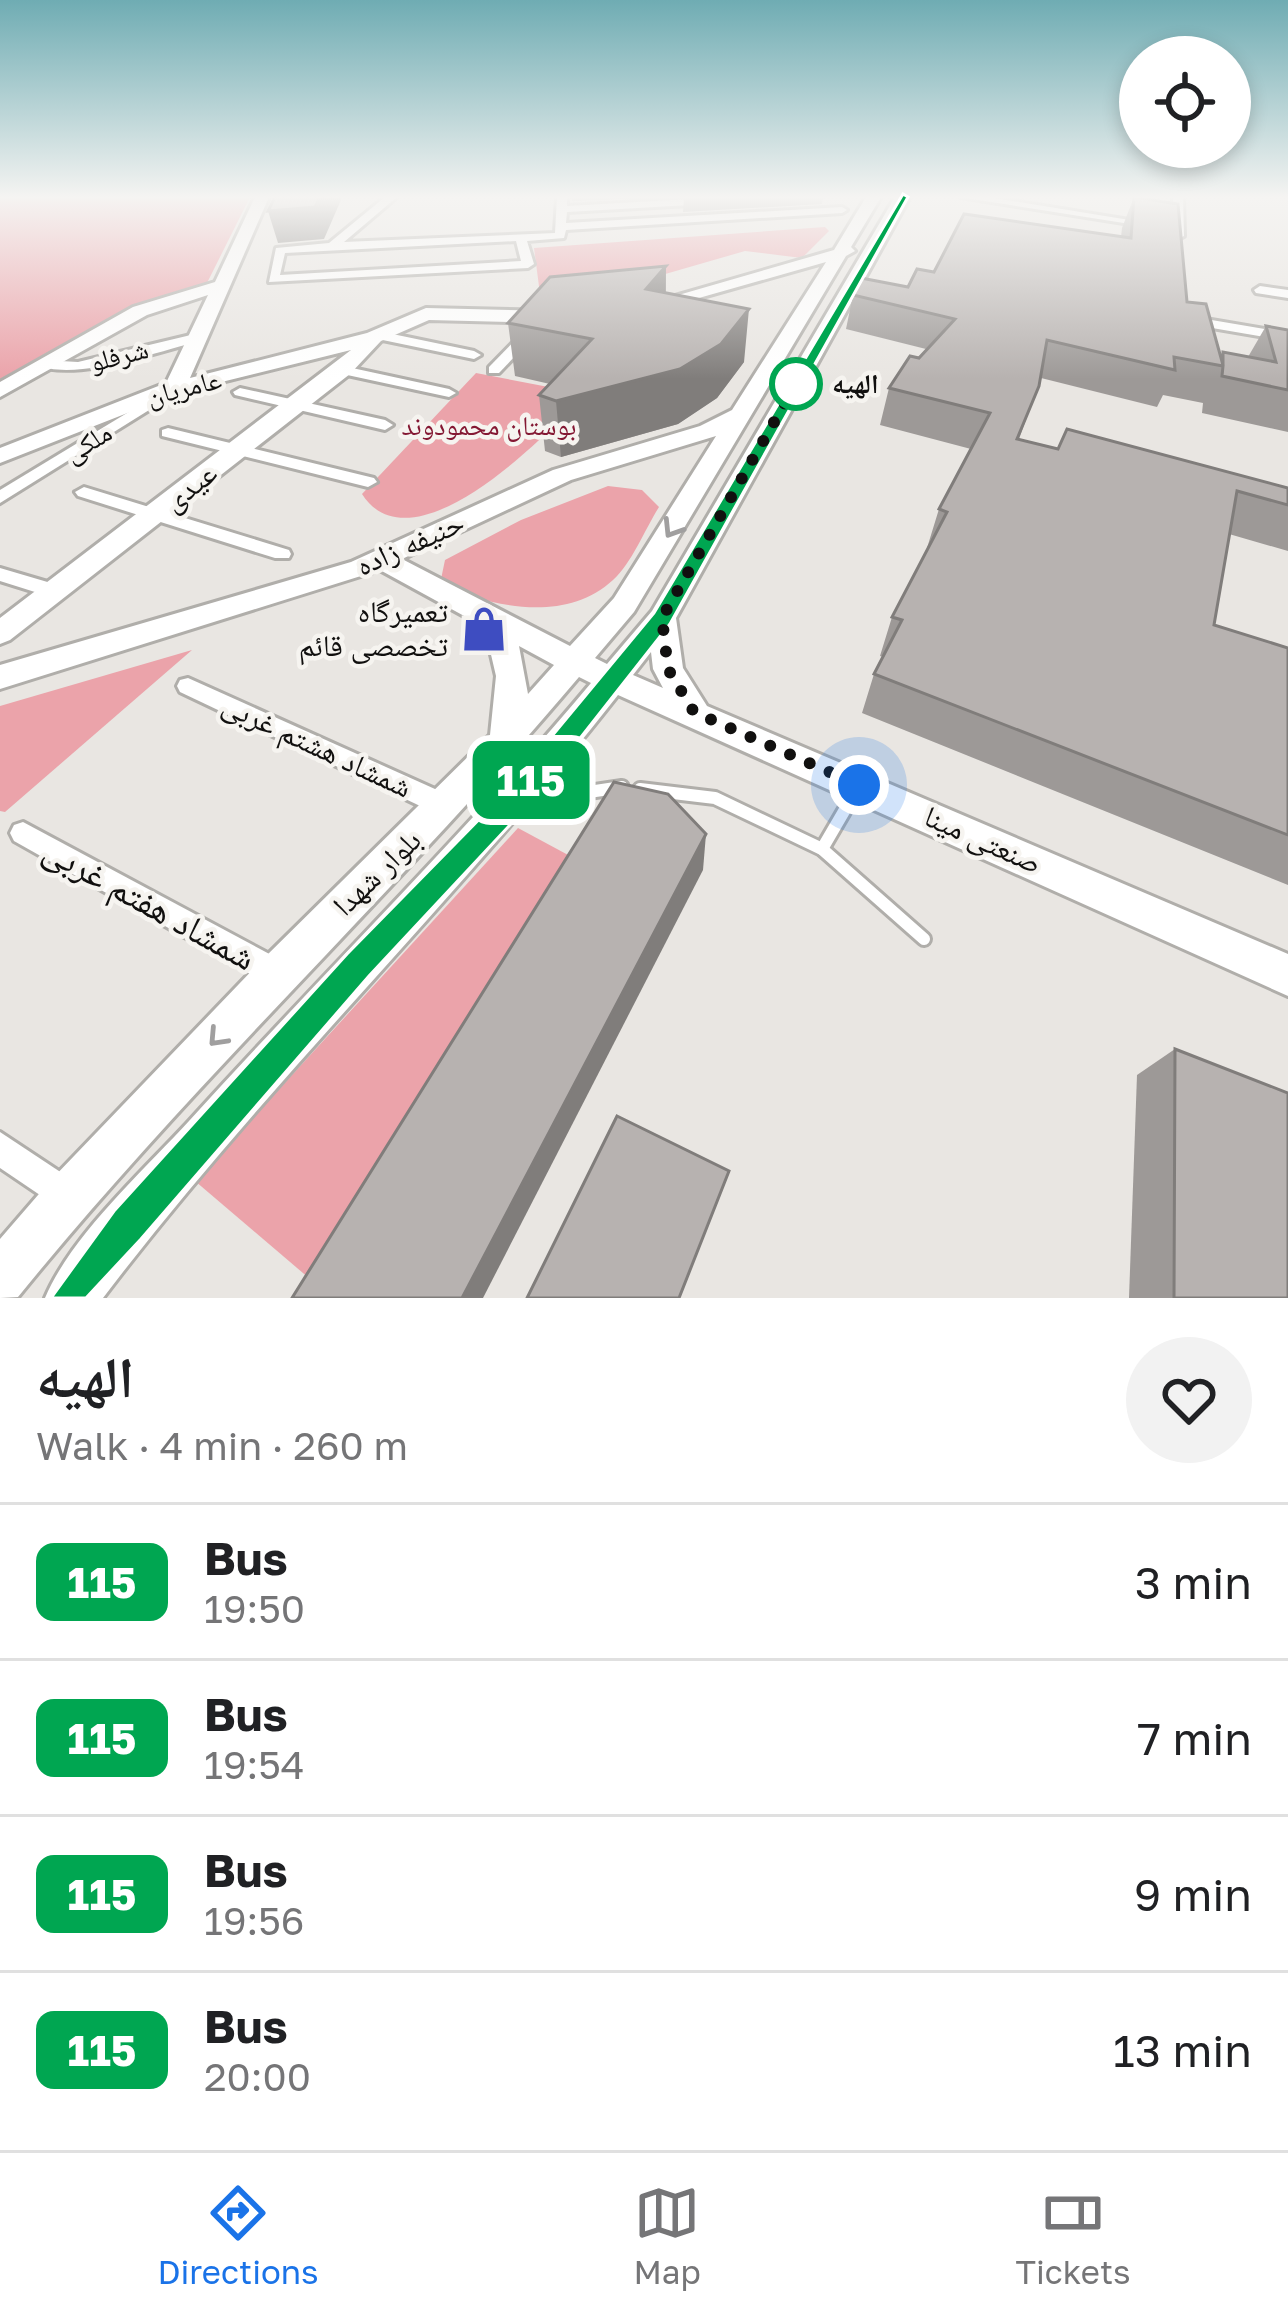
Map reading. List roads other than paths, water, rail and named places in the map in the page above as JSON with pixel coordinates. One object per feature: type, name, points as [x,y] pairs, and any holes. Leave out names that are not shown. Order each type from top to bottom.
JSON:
[{"type":"street","points":[[176,387],[232,258]]},
{"type":"street","points":[[278,258],[273,279],[529,264],[527,258]]},
{"type":"street","name":"بلوار شهدا","points":[[0,1279],[68,1197],[278,974],[446,806],[624,605],[834,258]]},
{"type":"street","name":"بلوار شهدا","points":[[71,1298],[128,1225],[343,982],[512,803],[662,618],[836,258]]},
{"type":"street","points":[[621,313],[832,261]]},
{"type":"street","points":[[0,391],[140,311],[218,286]]},
{"type":"street","points":[[1260,290],[1288,295]]},
{"type":"street","points":[[1179,296],[1179,318],[1288,337]]},
{"type":"street","name":"عامریان","points":[[0,456],[176,387],[258,370],[376,336],[414,317],[451,310],[584,316]]},
{"type":"street","points":[[140,311],[205,312]]},
{"type":"street","points":[[494,370],[546,317]]},
{"type":"street","points":[[376,336],[474,355]]},
{"type":"street","name":"عیدی","points":[[0,633],[343,370],[376,336]]},
{"type":"street","name":"شرفلو","points":[[43,364],[95,363],[195,338]]},
{"type":"street","points":[[343,370],[449,393]]},
{"type":"street","name":"ملکی","points":[[0,498],[176,387]]},
{"type":"street","points":[[239,392],[385,425]]},
{"type":"street","name":"حنیفه زاده","points":[[0,677],[382,560],[562,475],[708,431],[743,413]]},
{"type":"street","points":[[168,433],[368,482]]},
{"type":"street","points":[[425,582],[438,557],[535,506],[722,448]]},
{"type":"street","points":[[84,492],[282,554]]},
{"type":"street","name":"صنعتی مینا","points":[[382,560],[613,680],[1288,975]]},
{"type":"street","points":[[0,574],[54,591]]},
{"type":"street","points":[[484,612],[502,637],[511,664],[514,694],[506,740]]},
{"type":"street","points":[[662,618],[668,669],[694,712]]},
{"type":"street","name":"شمشاد هشتم غربی","points":[[188,686],[446,806]]},
{"type":"street","name":"شمشاد هفتم غربی","points":[[23,833],[278,974]]},
{"type":"street","points":[[0,1148],[68,1197]]},
{"type":"lane","points":[[512,803],[612,785],[715,798],[822,849],[924,939]]},
{"type":"lane","points":[[822,849],[859,785]]},
{"type":"place","name":"الهیه","points":[[796,384]]},
{"type":"place","name":"تعمیرگاه تخصصی قائم","points":[[484,629]]},
{"type":"park label","name":"بوستان محمودوند","points":[[489,426]]}]
